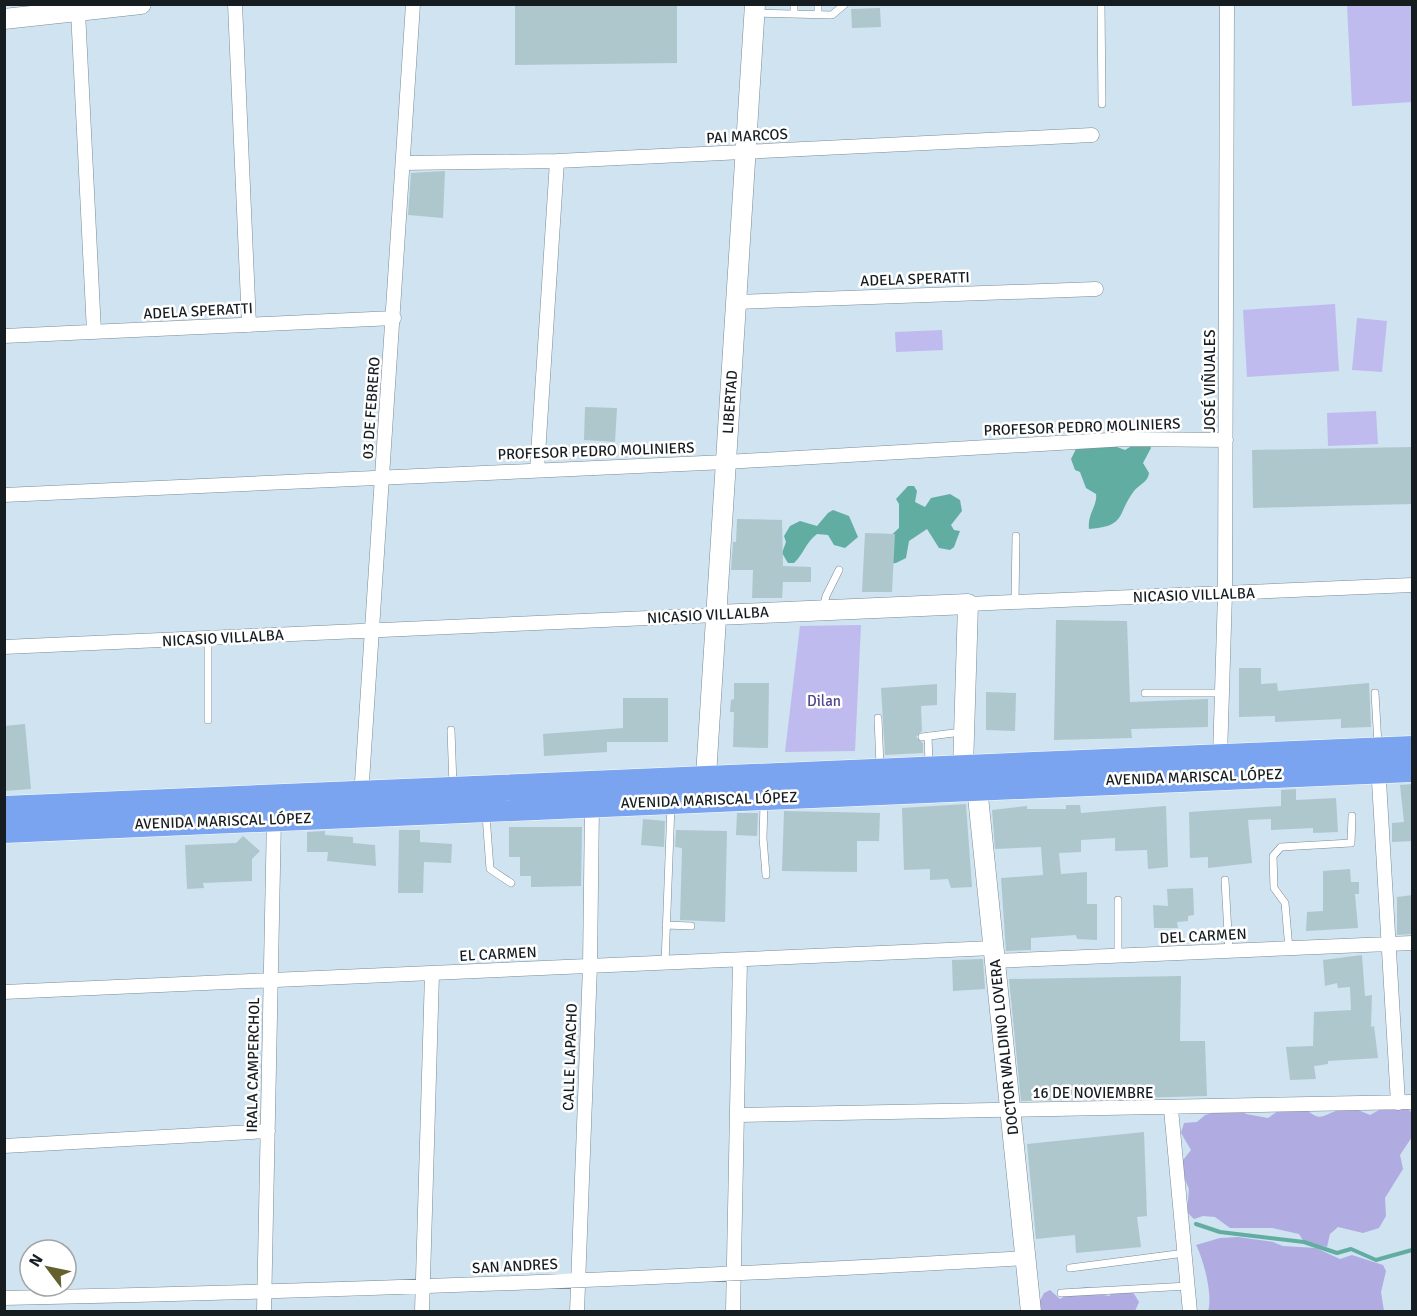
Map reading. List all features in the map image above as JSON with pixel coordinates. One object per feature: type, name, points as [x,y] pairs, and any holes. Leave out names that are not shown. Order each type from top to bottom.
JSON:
[{"type":"highway","name":"AVENIDA MARISCAL LÓPEZ","points":[[4,830],[274,818],[454,790],[705,790],[880,772],[929,770],[971,780],[1379,760],[1413,749]]},
{"type":"highway","name":"AVENIDA MARISCAL LÓPEZ","points":[[4,810],[361,805],[486,809],[671,802],[705,790],[765,798],[1220,757],[1379,760],[1413,769]]},
{"type":"main road","points":[[4,19],[69,10],[141,4]]},
{"type":"main road","name":"LIBERTAD","points":[[705,790],[754,9]]},
{"type":"main road","name":"NICASIO VILLALBA","points":[[716,615],[968,604]]},
{"type":"main road","name":"DOCTOR WALDINO LOVERA","points":[[968,604],[964,732],[1012,1110],[1031,1311]]},
{"type":"street","points":[[236,4],[249,325]]},
{"type":"street","name":"03 DE FEBRERO","points":[[361,805],[413,4]]},
{"type":"street","name":"JOSÉ VIÑUALES","points":[[1220,757],[1225,594],[1227,4]]},
{"type":"street","points":[[69,10],[94,332]]},
{"type":"street","name":"PAI MARCOS","points":[[403,163],[557,161],[1092,135]]},
{"type":"street","points":[[537,470],[557,161]]},
{"type":"street","name":"ADELA SPERATTI","points":[[736,302],[1096,289]]},
{"type":"street","name":"ADELA SPERATTI","points":[[4,336],[394,318]]},
{"type":"street","name":"PROFESOR PEDRO MOLINIERS","points":[[4,495],[726,462],[1127,439],[1226,440]]},
{"type":"street","name":"NICASIO VILLALBA","points":[[968,604],[1413,585]]},
{"type":"street","name":"NICASIO VILLALBA","points":[[4,648],[716,615]]},
{"type":"street","points":[[1379,760],[1388,944],[1405,1103]]},
{"type":"street","name":"CALLE LAPACHO","points":[[577,1311],[590,966],[592,805]]},
{"type":"street","name":"IRALA CAMPERCHOL","points":[[264,1311],[274,818]]},
{"type":"street","name":"DEL CARMEN","points":[[994,955],[1118,956],[1413,943]]},
{"type":"street","name":"EL CARMEN","points":[[4,992],[740,960],[994,955]]},
{"type":"street","points":[[733,1311],[740,960]]},
{"type":"street","points":[[422,1311],[432,974]]},
{"type":"street","name":"16 DE NOVIEMBRE","points":[[738,1115],[1405,1103]]},
{"type":"street","points":[[1171,1108],[1190,1311]]},
{"type":"street","points":[[4,1146],[268,1131]]},
{"type":"street","name":"SAN ANDRES","points":[[4,1298],[265,1293],[577,1279],[734,1275],[1026,1258]]},
{"type":"lane","points":[[794,4],[794,14]]},
{"type":"lane","points":[[818,4],[818,15]]},
{"type":"lane","points":[[754,9],[794,14],[832,15],[845,4]]},
{"type":"lane","points":[[1101,4],[1102,104]]},
{"type":"lane","points":[[1015,602],[1016,536]]},
{"type":"lane","points":[[823,610],[826,596],[839,570]]},
{"type":"lane","points":[[208,638],[208,720]]},
{"type":"lane","points":[[1145,693],[1222,693]]},
{"type":"lane","points":[[1376,693],[1379,760]]},
{"type":"lane","points":[[878,718],[881,742],[880,772]]},
{"type":"lane","points":[[451,730],[454,790]]},
{"type":"lane","points":[[929,770],[925,736],[964,732]]},
{"type":"lane","points":[[765,798],[763,838],[765,875]]},
{"type":"lane","points":[[665,963],[671,802]]},
{"type":"lane","points":[[486,809],[490,869],[511,883]]},
{"type":"lane","points":[[1289,949],[1285,903],[1274,888],[1273,856],[1281,847],[1351,843],[1352,816]]},
{"type":"lane","points":[[1226,880],[1229,951]]},
{"type":"lane","points":[[1118,900],[1118,956]]},
{"type":"lane","points":[[666,925],[691,926]]},
{"type":"lane","points":[[1070,1268],[1185,1253]]},
{"type":"lane","points":[[1061,1293],[1188,1286]]},
{"type":"green space","points":[[1347,5],[1412,5],[1412,102],[1352,106]]},
{"type":"green space","points":[[1335,304],[1339,371],[1247,377],[1243,310]]},
{"type":"green space","points":[[1357,318],[1387,321],[1382,372],[1352,370]]},
{"type":"green space","points":[[942,330],[943,350],[896,352],[895,332]]},
{"type":"green space","points":[[1376,411],[1378,444],[1328,446],[1327,413]]},
{"type":"green space","name":"Dilan","points":[[861,625],[855,751],[785,752],[800,626]]},
{"type":"shaded area","points":[[1104,442],[1125,450],[1135,444],[1148,442],[1151,448],[1143,463],[1149,473],[1145,481],[1128,499],[1115,522],[1089,529],[1096,494],[1086,488],[1080,472],[1075,470],[1071,459],[1076,449],[1088,448]]},
{"type":"shaded area","points":[[908,486],[914,486],[917,491],[915,502],[925,507],[931,498],[950,494],[960,500],[962,511],[951,525],[954,530],[960,531],[954,547],[950,550],[939,548],[927,529],[909,541],[906,558],[896,563],[884,564],[883,543],[899,528],[899,504],[896,499]]},
{"type":"shaded area","points":[[833,510],[849,516],[858,537],[845,548],[834,545],[828,535],[817,534],[794,563],[788,563],[782,553],[786,542],[784,536],[790,526],[800,521],[817,526]]},
{"type":"shaded area","points":[[1300,1105],[1313,1115],[1321,1117],[1342,1109],[1356,1110],[1370,1115],[1381,1109],[1408,1109],[1412,1113],[1412,1137],[1400,1155],[1403,1169],[1385,1198],[1386,1216],[1379,1228],[1363,1233],[1338,1227],[1330,1234],[1327,1247],[1304,1242],[1299,1234],[1272,1228],[1230,1228],[1215,1217],[1203,1216],[1194,1219],[1187,1212],[1189,1189],[1179,1165],[1191,1150],[1181,1133],[1184,1123],[1197,1122],[1205,1115],[1237,1107],[1246,1114],[1268,1118],[1285,1106]]},
{"type":"shaded area","points":[[1238,1237],[1273,1242],[1283,1246],[1316,1248],[1340,1259],[1352,1255],[1383,1265],[1386,1271],[1381,1292],[1384,1311],[1208,1311],[1207,1278],[1196,1245],[1220,1238]]},
{"type":"shaded area","points":[[1120,1287],[1133,1292],[1139,1302],[1135,1311],[1034,1312],[1044,1293],[1050,1290],[1060,1299],[1078,1288],[1095,1289],[1099,1294],[1109,1296]]},
{"type":"building","points":[[515,4],[677,4],[677,63],[515,65]]},
{"type":"building","points":[[880,8],[881,27],[852,28],[851,9]]},
{"type":"building","points":[[445,171],[443,218],[408,215],[411,173]]},
{"type":"building","points":[[585,407],[617,408],[615,442],[584,440]]},
{"type":"building","points":[[1411,447],[1412,504],[1253,508],[1252,450]]},
{"type":"building","points":[[737,519],[782,520],[783,566],[811,567],[811,582],[783,582],[782,598],[752,598],[753,570],[731,570]]},
{"type":"building","points":[[865,533],[895,534],[892,592],[862,592]]},
{"type":"building","points":[[1056,620],[1127,621],[1130,702],[1208,699],[1208,727],[1131,729],[1132,738],[1054,740]]},
{"type":"building","points":[[1239,668],[1261,668],[1261,684],[1277,683],[1278,691],[1369,683],[1371,727],[1341,728],[1341,719],[1275,722],[1275,716],[1239,717]]},
{"type":"building","points":[[734,683],[769,683],[768,748],[733,747],[734,712],[730,712],[731,700],[734,699]]},
{"type":"building","points":[[937,684],[937,705],[921,706],[922,731],[916,737],[923,743],[923,753],[885,755],[881,688]]},
{"type":"building","points":[[986,692],[1016,693],[1015,731],[986,730]]},
{"type":"building","points":[[623,698],[668,698],[668,742],[607,742],[607,752],[544,756],[543,734],[623,728]]},
{"type":"building","points":[[25,724],[31,789],[4,791],[4,726]]},
{"type":"building","points":[[1413,784],[1413,841],[1392,842],[1392,823],[1404,822],[1400,785]]},
{"type":"building","points":[[1296,789],[1296,800],[1336,798],[1338,832],[1313,833],[1313,828],[1271,830],[1271,819],[1248,820],[1252,863],[1208,868],[1208,857],[1190,858],[1189,812],[1281,806],[1281,790]]},
{"type":"building","points":[[966,804],[972,887],[951,888],[948,879],[930,880],[930,869],[904,870],[902,808]]},
{"type":"building","points":[[1066,805],[1080,805],[1081,813],[1166,806],[1168,867],[1148,869],[1147,850],[1115,851],[1115,838],[1081,840],[1081,852],[1059,853],[1061,874],[1087,872],[1087,904],[1097,904],[1097,940],[1077,939],[1076,935],[1031,938],[1031,950],[1006,951],[1001,878],[1043,875],[1041,847],[995,849],[992,810],[1027,806],[1027,809],[1066,809]]},
{"type":"building","points":[[784,811],[880,813],[879,841],[857,841],[857,872],[782,871]]},
{"type":"building","points":[[737,813],[758,813],[757,836],[736,835]]},
{"type":"building","points":[[643,819],[665,821],[664,847],[641,845]]},
{"type":"building","points":[[509,827],[582,827],[581,886],[531,887],[531,876],[520,876],[520,857],[509,857]]},
{"type":"building","points":[[399,830],[420,830],[420,842],[452,844],[451,863],[424,862],[423,893],[398,893]]},
{"type":"building","points":[[676,830],[727,831],[725,922],[680,920],[682,848],[675,847]]},
{"type":"building","points":[[325,831],[325,835],[353,837],[353,843],[375,845],[376,866],[327,861],[328,852],[307,852],[307,832]]},
{"type":"building","points":[[243,836],[260,851],[252,859],[252,881],[203,883],[204,888],[187,889],[185,845],[236,843]]},
{"type":"building","points":[[1350,869],[1351,882],[1359,882],[1359,894],[1355,894],[1358,928],[1306,931],[1307,912],[1323,911],[1323,871]]},
{"type":"building","points":[[1193,888],[1194,915],[1188,916],[1188,921],[1177,922],[1178,928],[1154,928],[1153,905],[1168,906],[1167,889]]},
{"type":"building","points":[[1413,895],[1413,934],[1397,935],[1397,897]]},
{"type":"building","points":[[1362,955],[1365,996],[1372,995],[1371,1027],[1374,1026],[1378,1058],[1328,1061],[1328,1064],[1314,1066],[1316,1079],[1290,1080],[1286,1047],[1313,1046],[1314,1012],[1351,1010],[1350,987],[1338,988],[1337,983],[1325,986],[1323,960]]},
{"type":"building","points":[[983,959],[985,989],[953,991],[952,960]]},
{"type":"building","points":[[1181,976],[1180,1041],[1205,1041],[1207,1096],[1021,1101],[1009,979]]},
{"type":"building","points":[[1144,1132],[1147,1216],[1137,1217],[1141,1247],[1076,1253],[1075,1235],[1036,1239],[1027,1144]]},
{"type":"waterway","points":[[1196,1224],[1220,1232],[1304,1242],[1337,1253],[1351,1249],[1376,1260],[1412,1250]]}]
